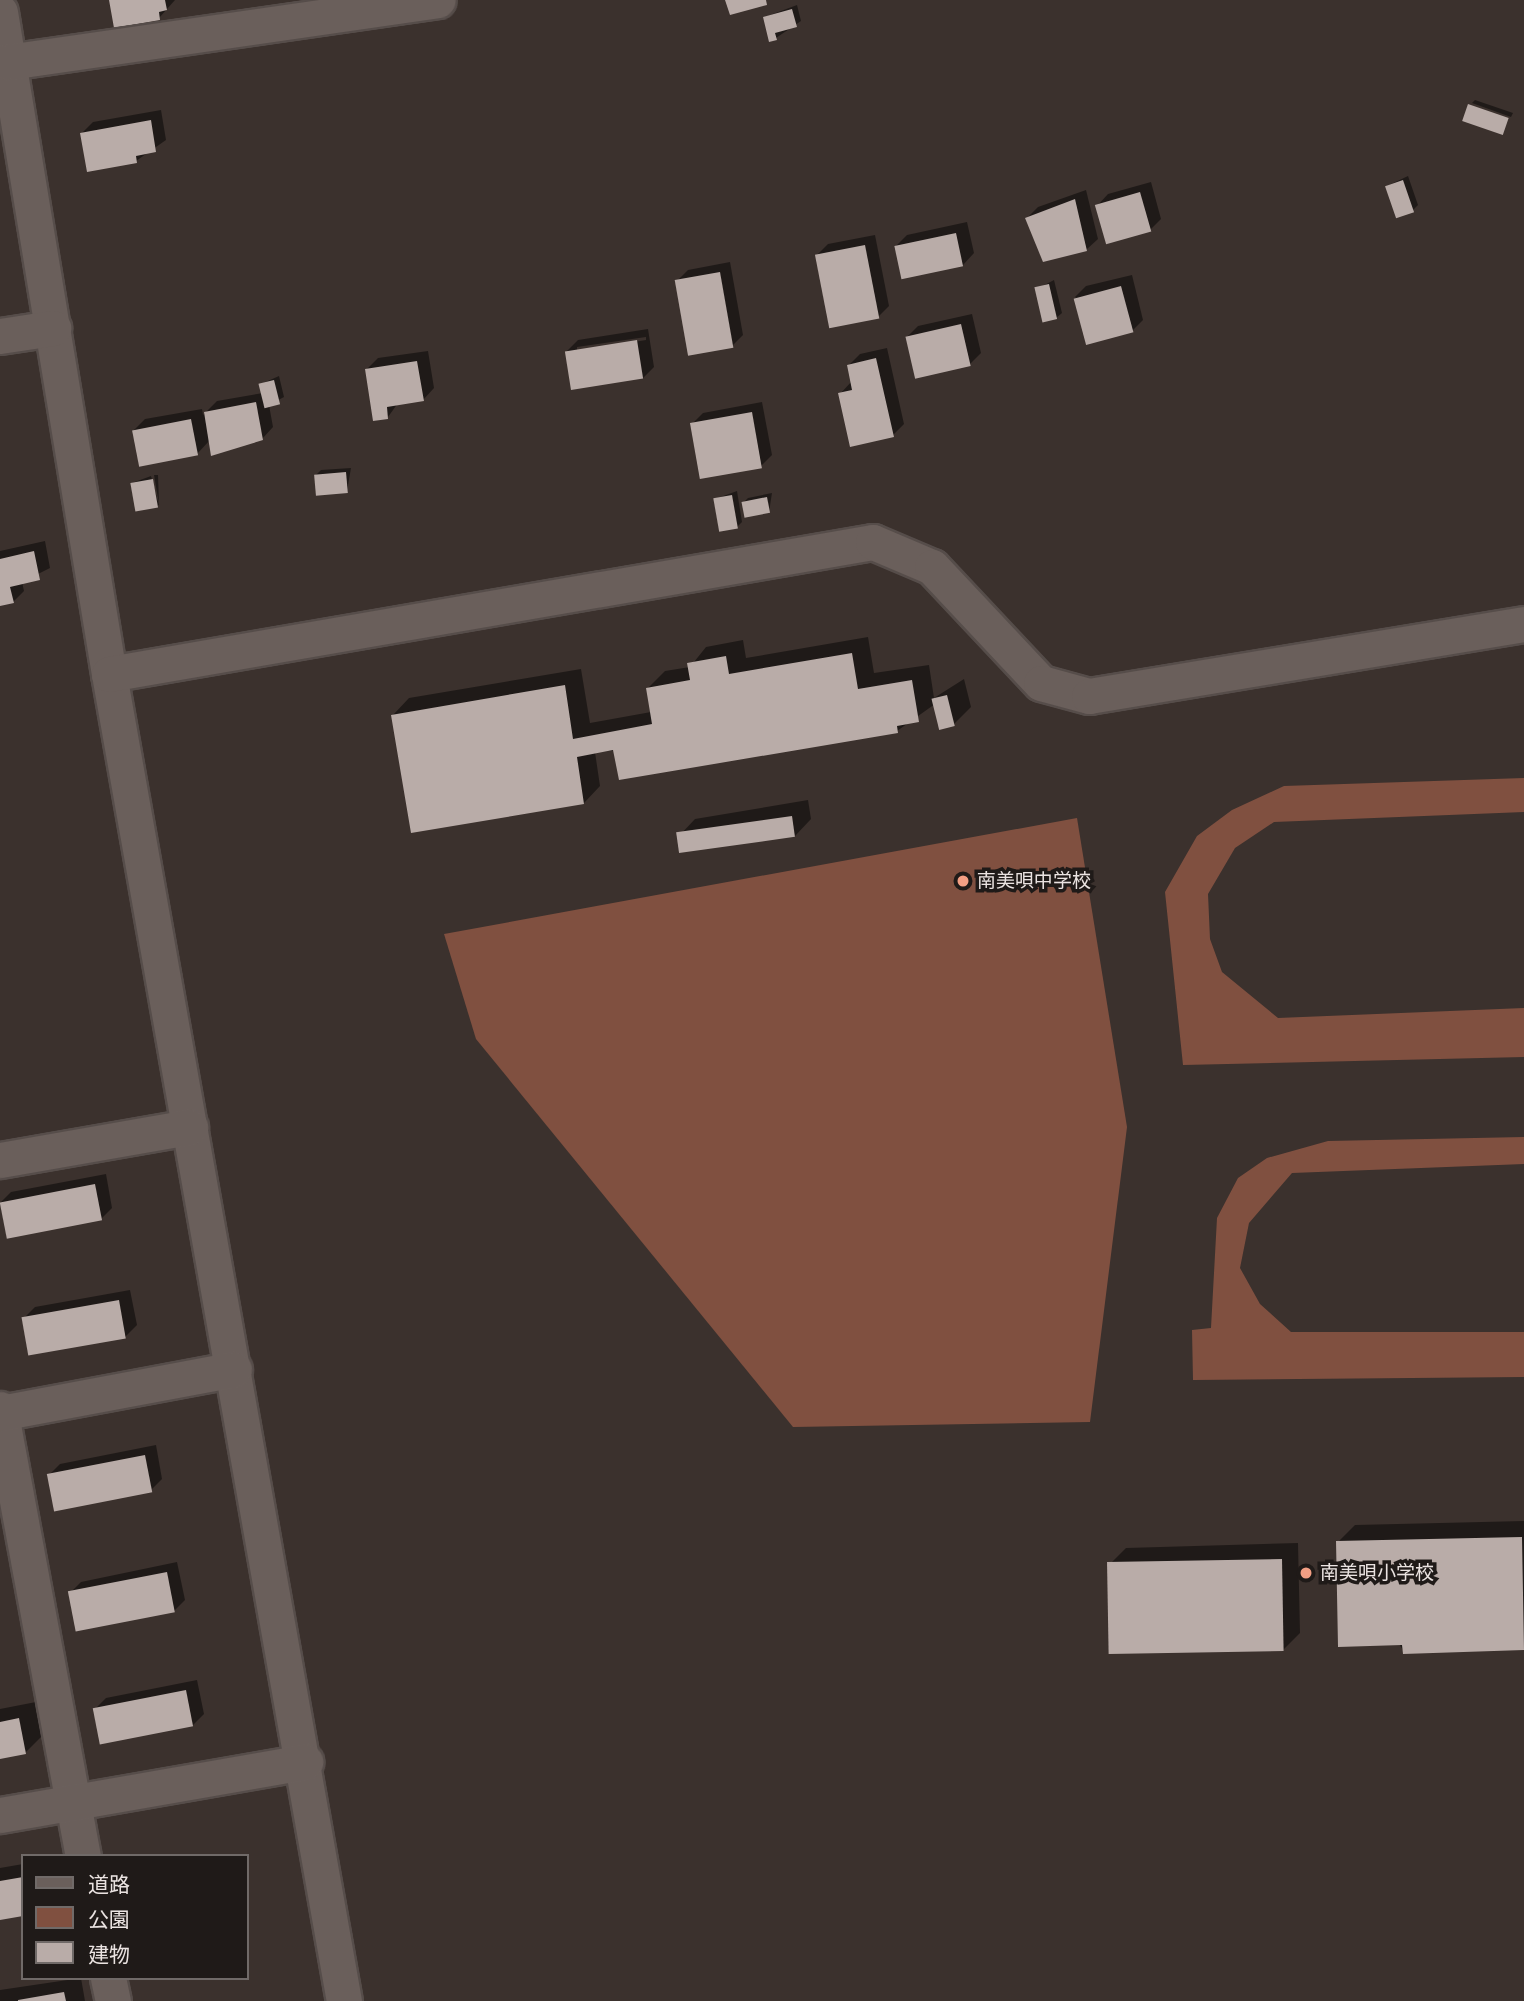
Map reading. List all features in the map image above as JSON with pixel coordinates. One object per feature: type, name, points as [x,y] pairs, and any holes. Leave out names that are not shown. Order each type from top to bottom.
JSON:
[{"type":"street","points":[[8,62],[438,0]]},
{"type":"street","points":[[0,12],[109,674],[305,1762],[344,2001]]},
{"type":"street","points":[[0,336],[53,328]]},
{"type":"street","points":[[109,674],[873,542],[932,566],[1041,683],[1089,696],[1524,624]]},
{"type":"street","points":[[0,1160],[190,1127]]},
{"type":"street","points":[[83,1854],[0,1412],[234,1369]]},
{"type":"street","points":[[0,1815],[305,1762]]},
{"type":"street","points":[[108,1980],[113,2001]]},
{"type":"green space","points":[[1524,778],[1524,812],[1274,822],[1235,848],[1208,894],[1210,939],[1222,972],[1278,1018],[1524,1008],[1524,1057],[1183,1065],[1165,892],[1197,836],[1232,810],[1284,786]]},
{"type":"green space","points":[[1077,818],[1127,1127],[1090,1422],[793,1427],[476,1039],[444,934]]},
{"type":"green space","points":[[1524,1137],[1524,1164],[1292,1173],[1249,1223],[1240,1268],[1260,1304],[1291,1332],[1524,1332],[1524,1377],[1193,1380],[1192,1330],[1211,1328],[1217,1218],[1238,1178],[1267,1158],[1328,1141]]},
{"type":"building","points":[[109,0],[165,0],[167,10],[159,12],[160,20],[114,28]]},
{"type":"building","points":[[725,0],[766,0],[767,5],[730,15]]},
{"type":"building","points":[[792,9],[797,27],[775,33],[777,40],[769,42],[763,17]]},
{"type":"building","points":[[1468,104],[1509,118],[1503,135],[1462,121]]},
{"type":"building","points":[[151,120],[156,152],[136,156],[137,163],[87,172],[80,133]]},
{"type":"building","points":[[1403,180],[1414,212],[1396,218],[1385,186]]},
{"type":"building","points":[[1140,192],[1151,231],[1106,244],[1095,205]]},
{"type":"building","points":[[1075,199],[1087,251],[1043,262],[1025,218]]},
{"type":"building","points":[[956,233],[963,266],[901,279],[894,246]]},
{"type":"building","points":[[865,245],[879,319],[829,328],[815,255]]},
{"type":"building","points":[[720,272],[733,348],[688,356],[675,280]]},
{"type":"building","points":[[1049,284],[1057,319],[1042,322],[1034,287]]},
{"type":"building","points":[[1121,286],[1133,332],[1086,345],[1074,299]]},
{"type":"building","points":[[961,324],[971,366],[915,379],[905,337]]},
{"type":"building","points":[[637,340],[643,379],[571,390],[565,351]]},
{"type":"building","points":[[876,358],[894,437],[850,447],[838,393],[852,390],[847,365]]},
{"type":"building","points":[[417,361],[424,401],[387,407],[388,419],[373,421],[365,369]]},
{"type":"building","points":[[274,380],[280,404],[265,408],[258,384]]},
{"type":"building","points":[[256,402],[263,440],[211,456],[204,412]]},
{"type":"building","points":[[752,412],[762,468],[700,479],[690,423]]},
{"type":"building","points":[[191,419],[198,455],[139,467],[132,430]]},
{"type":"building","points":[[346,472],[348,493],[316,496],[314,475]]},
{"type":"building","points":[[153,479],[158,508],[135,512],[130,483]]},
{"type":"building","points":[[732,495],[738,528],[719,532],[713,498]]},
{"type":"building","points":[[767,497],[770,513],[745,518],[741,502]]},
{"type":"building","points":[[34,551],[40,580],[10,587],[14,603],[0,606],[0,559]]},
{"type":"building","points":[[852,653],[858,689],[912,680],[919,722],[897,726],[898,733],[619,780],[613,750],[577,757],[584,804],[411,833],[391,715],[565,685],[573,739],[652,724],[646,688],[690,680],[687,663],[726,656],[729,674]]},
{"type":"building","points":[[947,695],[955,726],[939,730],[931,699]]},
{"type":"building","points":[[792,816],[795,837],[679,853],[676,832]]},
{"type":"building","points":[[95,1184],[102,1220],[7,1239],[0,1202]]},
{"type":"building","points":[[119,1300],[126,1338],[28,1356],[22,1317]]},
{"type":"building","points":[[145,1455],[152,1492],[54,1511],[47,1474]]},
{"type":"building","points":[[1522,1537],[1524,1650],[1403,1654],[1402,1645],[1338,1647],[1336,1541]]},
{"type":"building","points":[[1282,1559],[1284,1651],[1109,1654],[1107,1562]]},
{"type":"building","points":[[167,1572],[175,1612],[76,1632],[68,1591]]},
{"type":"building","points":[[186,1690],[193,1726],[100,1744],[93,1708]]},
{"type":"building","points":[[19,1718],[26,1754],[0,1759],[0,1722]]},
{"type":"building","points":[[21,1877],[21,1916],[0,1920],[0,1881]]},
{"type":"building","points":[[64,1992],[66,2001],[18,2001],[18,2000]]},
{"type":"place","name":"南美唄中学校","points":[[963,881]]},
{"type":"place","name":"南美唄小学校","points":[[1306,1573]]}]
